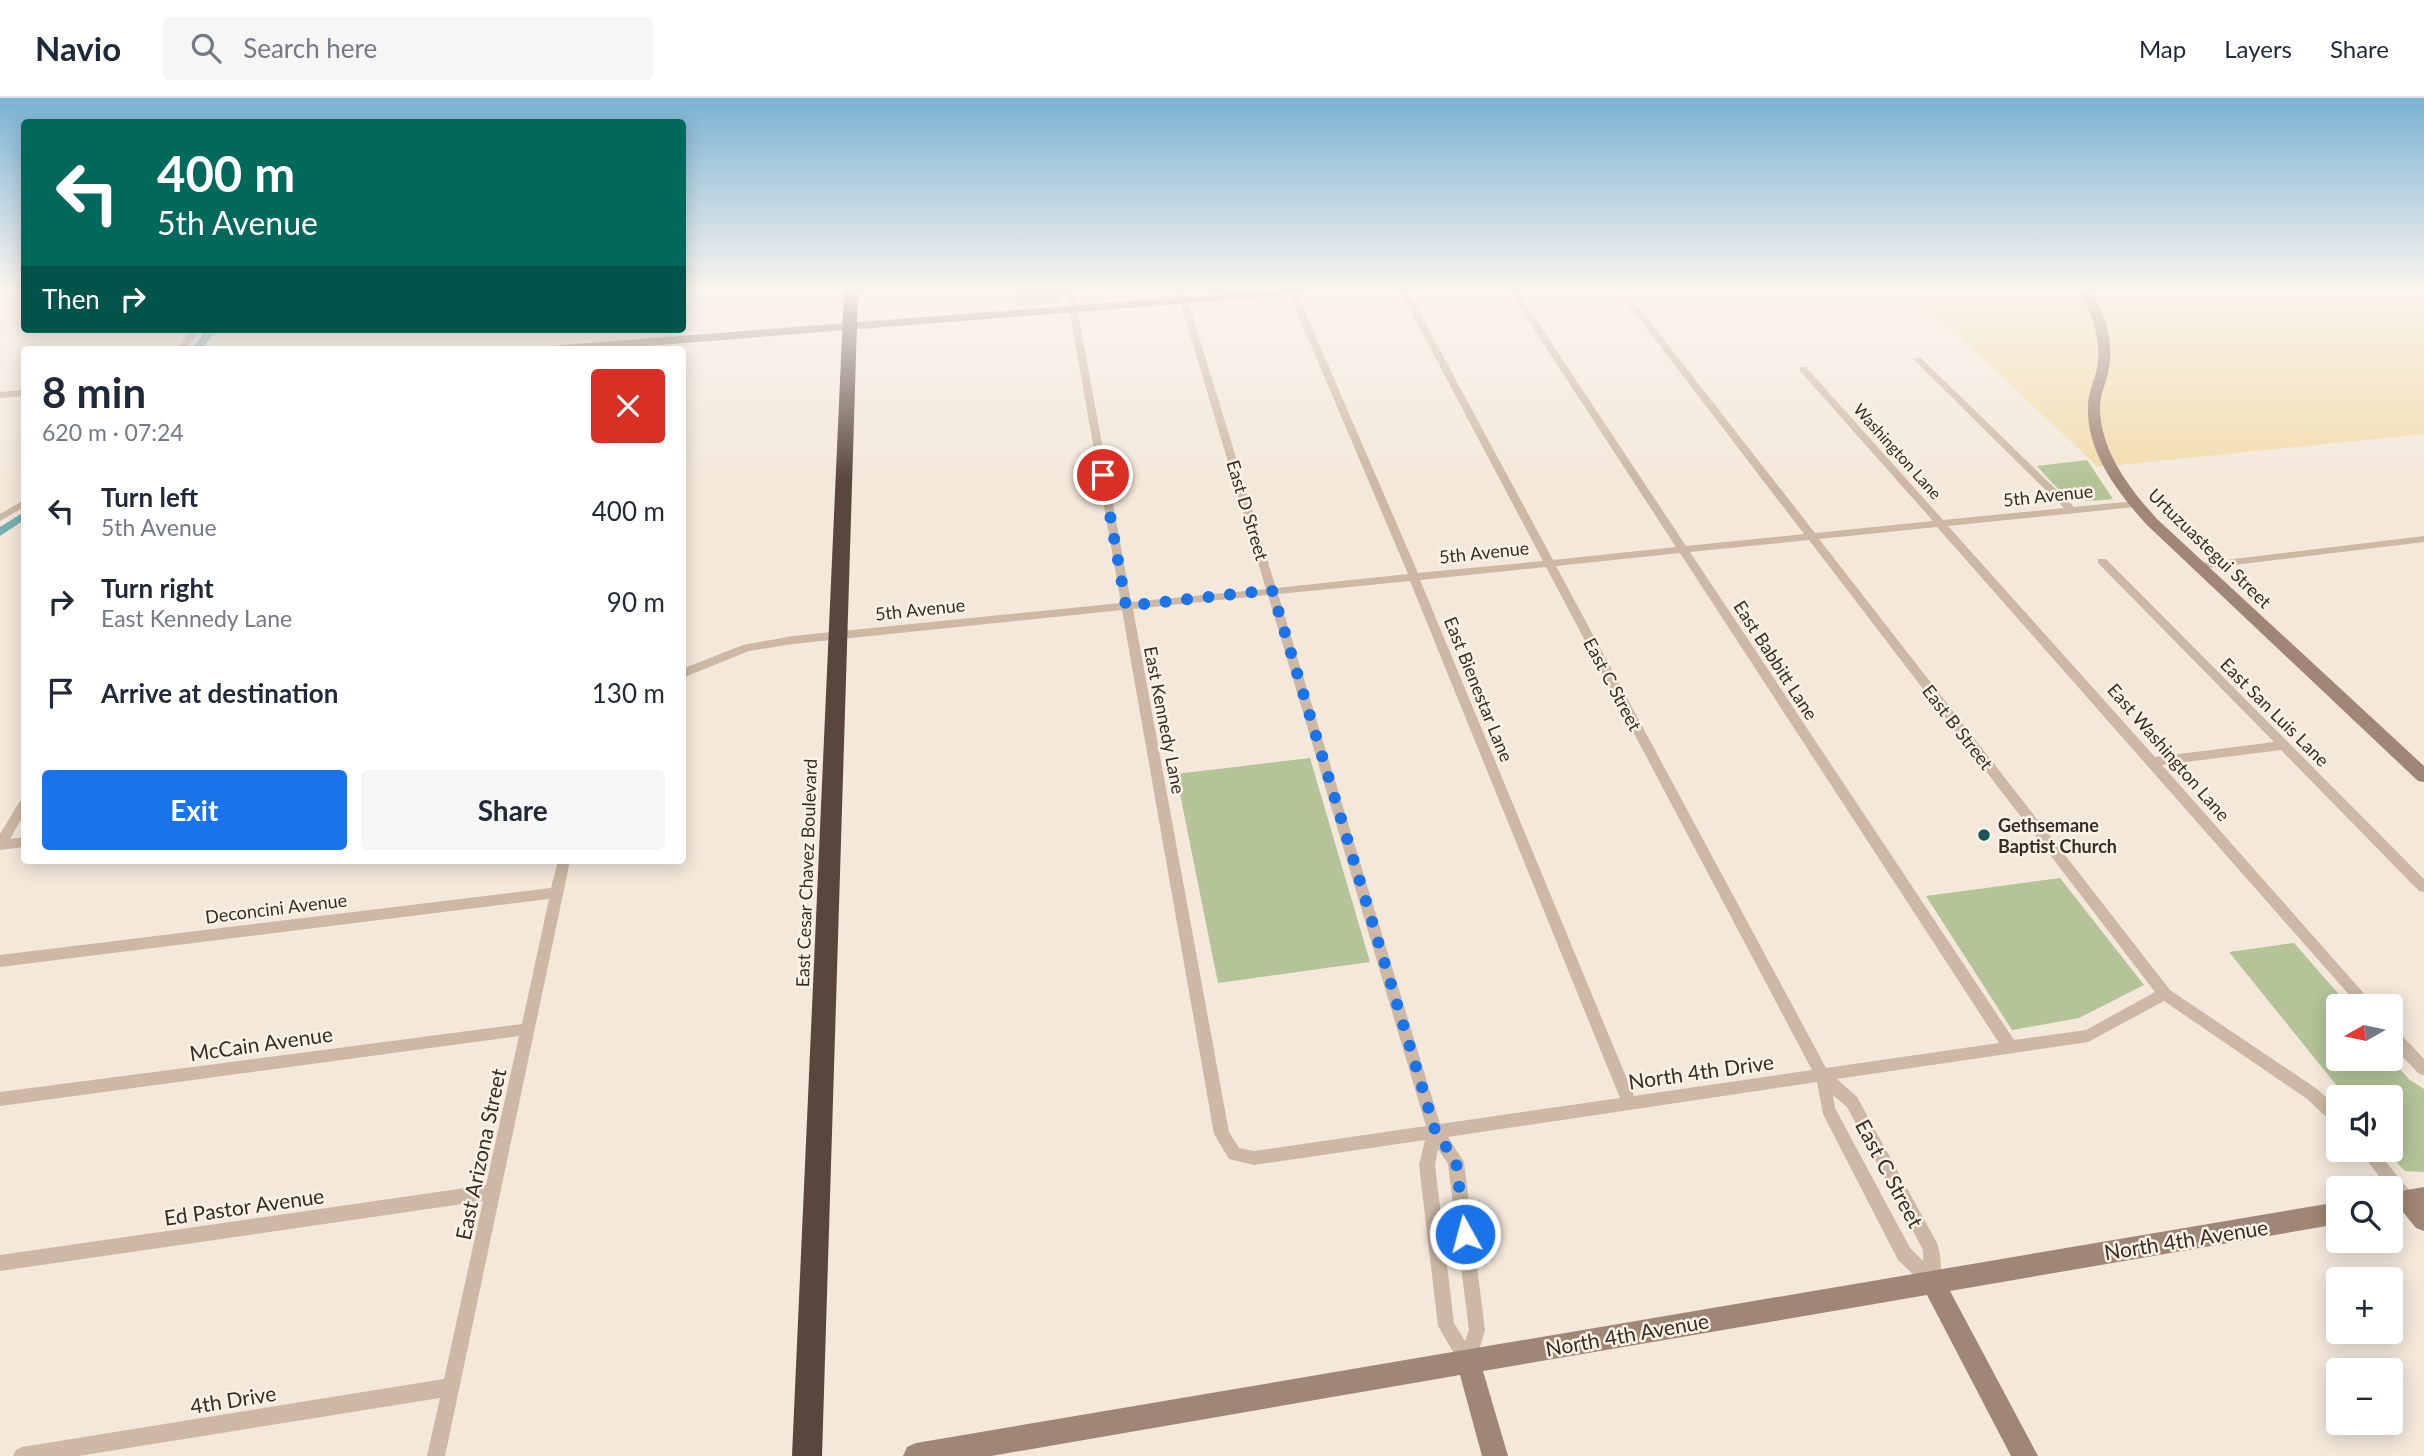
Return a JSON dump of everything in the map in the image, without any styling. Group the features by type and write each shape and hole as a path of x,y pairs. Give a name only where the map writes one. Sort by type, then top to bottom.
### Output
{"highway":[{"name":"East Cesar Chavez Boulevard","path":"807,1456 849,354"}],"street":[{"name":"East Kennedy Lane","path":"1081,354 1222,1134 1234,1154"},
{"name":"East D Street","path":"1201,354 1435,1130 1456,1162 1477,1330 1468,1361"},
{"name":"East Bienestar Lane","path":"1322,354 1629,1102"},
{"name":"East C Street","path":"1438,354 1823,1076 1828,1109 1904,1254 1932,1281 2025,1456"},
{"name":"East Babbitt Lane","path":"1555,354 2011,1048"},
{"name":"East B Street","path":"1671,354 2165,994 2312,1094 2326,1107"},
{"name":"Urtuzuastegui Street","path":"2104,354 2094,398 2096,424 2110,466 2134,504 2424,776"},
{"path":"1917,359 2071,510"},
{"name":"Washington Lane","path":"1803,369 1941,523"},
{"path":"0,395 21,393"},
{"name":"5th Avenue","path":"686,672 747,648 837,635 2134,504"},
{"path":"0,518 21,505"},
{"name":"East Washington Lane","path":"1941,523 2357,994"},
{"path":"2200,566 2424,539"},
{"name":"East San Luis Lane","path":"2102,561 2424,887"},
{"path":"2152,762 2284,746"},
{"path":"0,845 21,809"},
{"path":"0,845 21,842"},
{"name":"East Arizona Street","path":"436,1456 563,864"},
{"name":"Deconcini Avenue","path":"0,961 557,893"},
{"name":"North 4th Drive","path":"1234,1154 1254,1158 2011,1048 2097,1033 2165,994"},
{"name":"McCain Avenue","path":"0,1100 528,1029"},
{"path":"2403,1046 2424,1069"},
{"name":"East C Street","path":"1823,1076 1852,1102 1931,1249 1932,1281"},
{"name":"East D Street","path":"1435,1130 1427,1165 1446,1326 1468,1361 1495,1456"},
{"path":"2377,1162 2424,1220"},
{"name":"Ed Pastor Avenue","path":"0,1263 494,1192"},
{"name":"North 4th Avenue","path":"916,1456 1021,1448 1468,1361 2326,1215"},
{"name":"4th Drive","path":"22,1456 451,1387"}],"green space":[{"path":"2087,460 2113,499 2087,500 2069,496 2037,466"},
{"path":"1310,758 1370,962 1218,983 1176,774"},
{"path":"2060,878 2144,985 2079,1018 2012,1030 1926,896"},
{"path":"2294,943 2339,994 2326,994 2326,1071 2401,1071 2424,1089 2424,1172 2405,1171 2396,1162 2403,1162 2403,1085 2336,1085 2229,952"}],"sand":[{"path":"1978,354 2424,354 2424,434 2098,467"}],"waterway":[{"path":"0,532 21,517"}],"place":[{"name":"Gethsemane Baptist Church","path":"1984,835"}],"route":[{"path":"1103,475 1126,606 1272,590 1318,750 1435,1130 1456,1162 1465,1234"}]}
